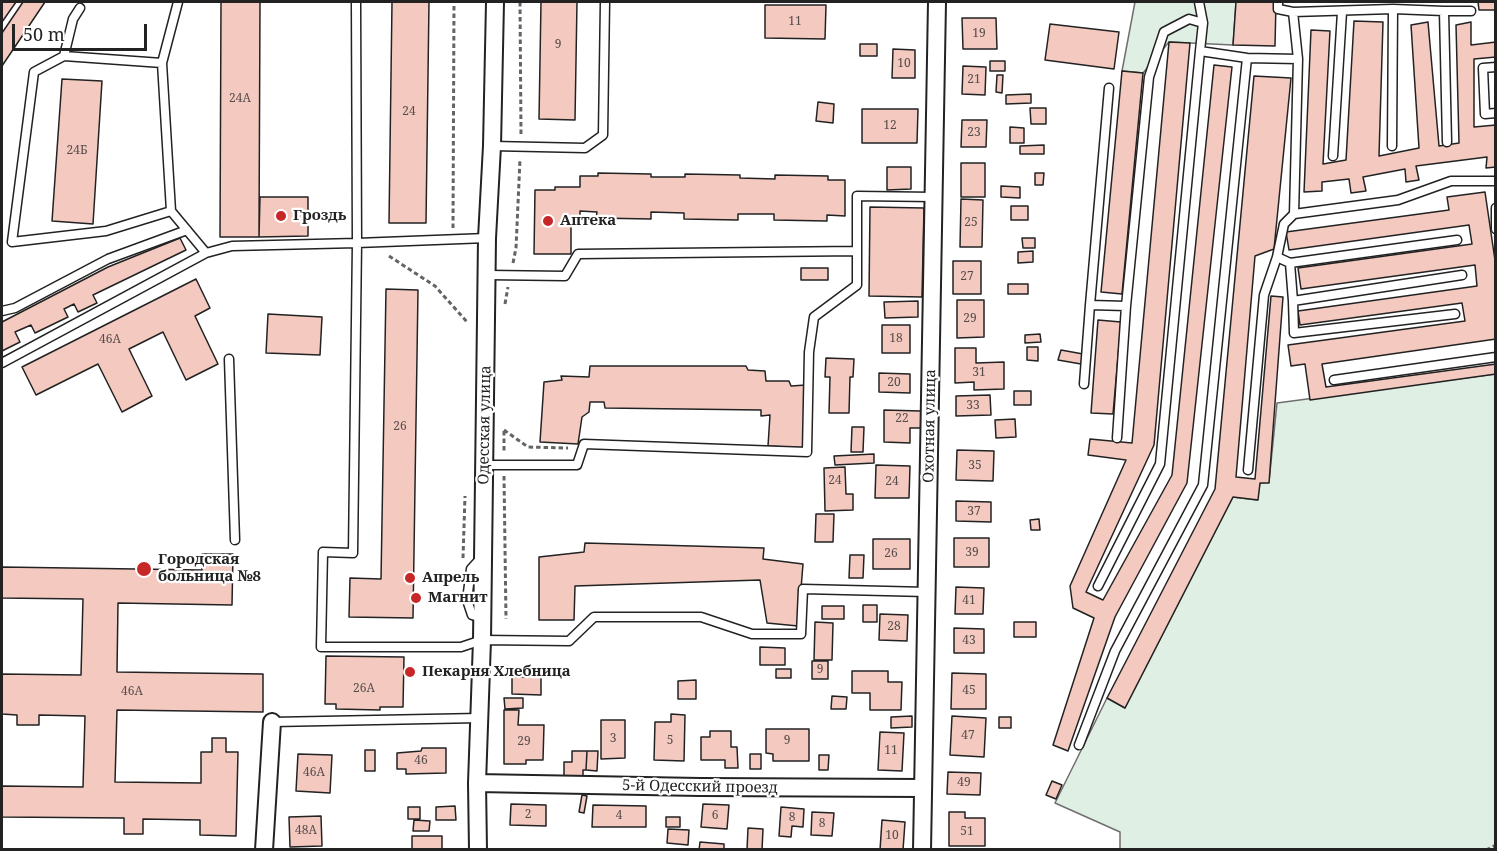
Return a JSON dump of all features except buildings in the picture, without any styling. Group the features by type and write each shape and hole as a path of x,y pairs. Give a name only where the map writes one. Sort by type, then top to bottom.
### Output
{"street":[{"name":"Одесская улица","path":"478,849 477,783 482,640 487,238 492,146 495,2"},
{"name":"Охотная улица","path":"922,849 937,2"},
{"path":"264,849 272,722"},
{"name":"5-й Одесский проезд","path":"477,783 923,788"}],"lane":[{"path":"178,2 162,63 171,211 206,253"},
{"path":"356,2 357,243 353,553 323,552 321,647 461,647 482,640 569,641 594,617 701,617 752,634 801,634 803,589 927,592"},
{"path":"492,146 585,148 603,135 605,2"},
{"path":"1098,586 1160,464 1203,23 1199,2"},
{"path":"1278,2 1278,9 1293,12 1393,9 1471,11"},
{"path":"64,56 73,19 80,8"},
{"path":"1392,146 1393,9"},
{"path":"1444,11 1447,142"},
{"path":"1293,12 1298,60 1294,214"},
{"path":"1333,156 1342,12"},
{"path":"1117,438 1126,306 1149,77 1164,32 1189,19 1203,23"},
{"path":"1200,51 1247,58 1298,60"},
{"path":"162,63 64,56 34,72 12,242 106,231 171,211"},
{"path":"1079,746 1115,651 1203,485 1247,58"},
{"path":"1496,67 1483,68 1485,114 1496,113"},
{"path":"1083,384 1109,88"},
{"path":"1248,470 1264,295 1277,257 1284,224 1294,214 1398,200 1451,181 1496,181"},
{"path":"484,465 577,465 584,444 807,452 809,352 814,317 857,285 857,196 934,197"},
{"path":"1495,228 1496,208"},
{"path":"2,311 15,308 108,259 187,230"},
{"path":"2,363 206,253 232,246 487,238"},
{"path":"1277,257 1290,263 1457,240"},
{"path":"488,275 565,276 578,254 857,251"},
{"path":"1290,263 1293,333 1455,314"},
{"path":"1293,301 1462,275"},
{"path":"1090,306 1126,306"},
{"path":"1334,380 1496,357"},
{"path":"229,359 235,540"},
{"path":"272,722 480,718"}],"path":[{"path":"453,2 453,240"},
{"path":"505,305 516,248 520,147 520,2"},
{"path":"370,243 435,286 469,324 470,313"},
{"path":"504,420 506,619"},
{"path":"504,430 528,447 582,448"},
{"path":"463,563 465,492"},
{"path":"1486,849 1496,844"}],"green space":[{"path":"1135,2 1236,2 1233,45 1169,42 1143,73 1122,71"},
{"path":"1495,374 1495,849 1120,849 1120,832 1055,803 1107,698 1125,708 1233,497 1257,500 1260,483 1269,482 1277,403"}],"place":[{"name":"Гроздь","path":"281,216"},
{"name":"Аптека","path":"548,221"},
{"name":"Городская больница №8","path":"144,569"},
{"name":"Апрель","path":"410,578"},
{"name":"Магнит","path":"416,598"},
{"name":"Пекарня Хлебница","path":"410,672"}]}
